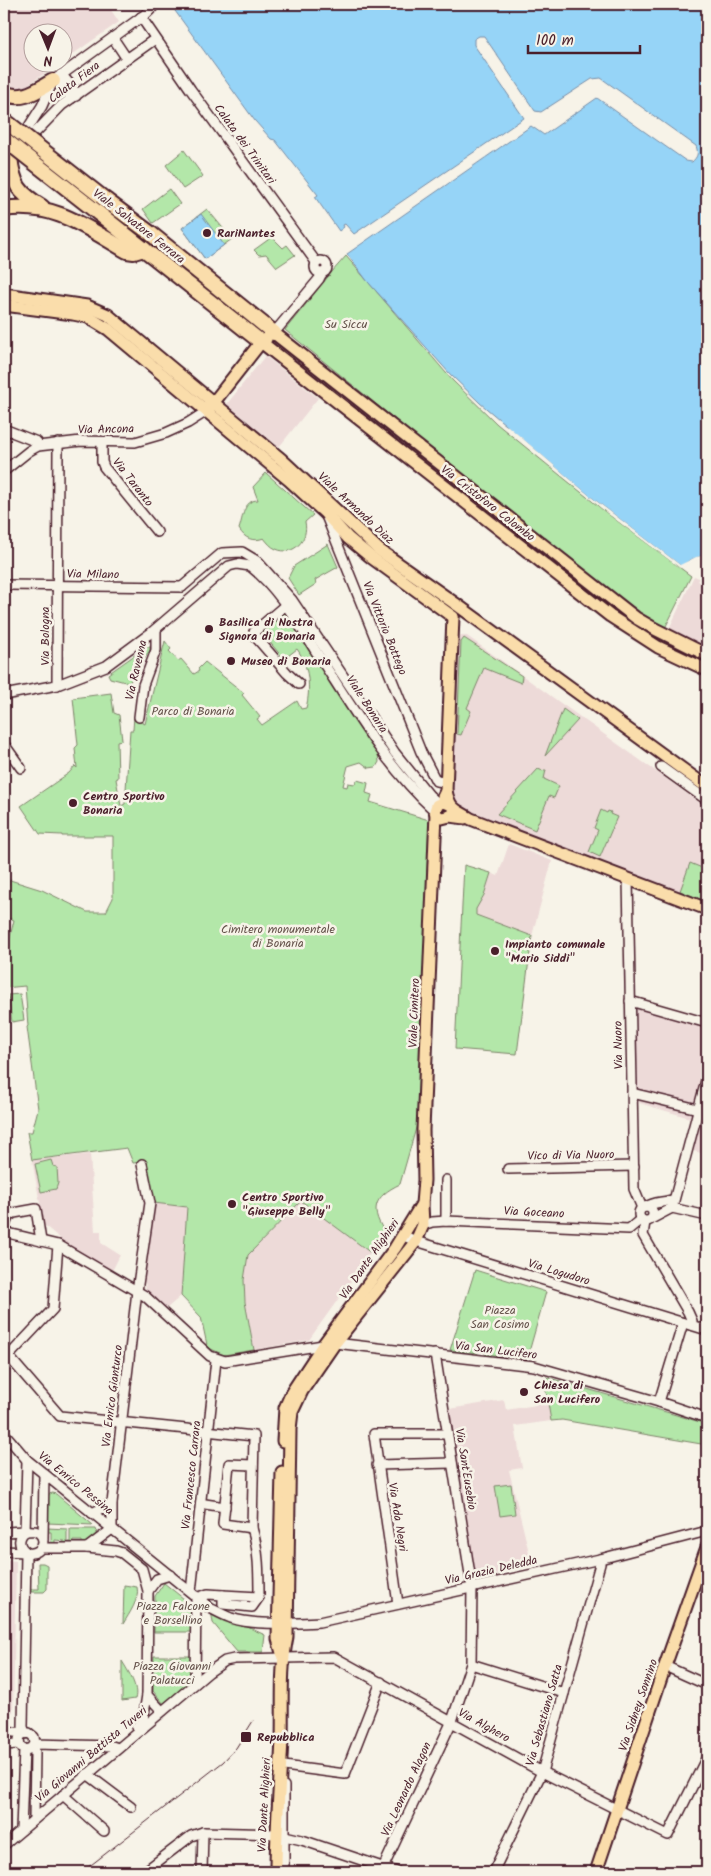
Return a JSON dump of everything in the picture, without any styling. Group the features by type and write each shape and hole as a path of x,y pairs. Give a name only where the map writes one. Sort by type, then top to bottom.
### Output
{"highway":[{"path":"4,93 18,97 27,96 57,77"},
{"name":"Viale Salvatore Ferrara","path":"4,120 150,233 279,337"},
{"name":"Viale Salvatore Ferrara","path":"4,139 262,342"},
{"path":"6,160 19,190 46,209"},
{"path":"4,209 21,207 46,209 60,214 127,250 134,252 144,249"}],"main road":[{"name":"Viale Armando Diaz","path":"4,294 87,306 108,315 210,406 348,538 372,558 453,617"},
{"name":"Viale Armando Diaz","path":"4,305 73,314 93,320 108,329 312,486 354,529 378,550 460,607 707,787"},
{"path":"210,406 262,342 267,338 279,337"},
{"name":"Via Cristoforo Colombo","path":"279,337 636,618 656,630 707,654"},
{"name":"Via Cristoforo Colombo","path":"262,342 610,616 658,647 707,670"},
{"path":"446,786 453,617 460,607"},
{"name":"Viale Cimitero","path":"422,1204 424,1180 423,1130 442,811 446,786"},
{"path":"442,811 471,819 707,909"},
{"name":"Via Dante Alighieri","path":"283,1623 292,1412 302,1392 335,1343 416,1241 423,1225 422,1204"},
{"name":"Via Dante Alighieri","path":"276,1872 280,1835 283,1657 287,1637 283,1623 284,1415 292,1392 323,1345 404,1236 422,1204"},
{"name":"Via Sidney Sonnino","path":"596,1872 707,1547"}],"street":[{"name":"Calata Fiera","path":"19,146 22,136 42,106 57,77 144,15 153,7 153,4"},
{"path":"144,15 155,39"},
{"path":"113,38 127,59"},
{"name":"Calata Fiera","path":"19,146 29,140 54,112 155,39"},
{"name":"Calata dei Trinitari","path":"155,39 316,262 321,260 326,263 327,269 322,273 279,337"},
{"path":"57,77 73,88 74,97"},
{"path":"6,160 19,146"},
{"name":"Via Ancona","path":"42,445 82,441 135,442 166,433 188,423 210,406"},
{"path":"4,429 42,445"},
{"name":"Via Taranto","path":"102,442 102,462 104,467 157,532"},
{"path":"57,586 58,443"},
{"path":"4,471 29,451 42,445"},
{"name":"Via Vittorio Bottego","path":"324,513 422,752 436,781 446,786"},
{"name":"Viale Bonaria","path":"222,553 242,552 263,566 395,753 442,811"},
{"path":"222,553 229,566 190,598 182,587 222,553"},
{"name":"Viale Bonaria","path":"229,566 237,564 250,566 289,602 379,747 419,796 442,811"},
{"name":"Via Milano","path":"4,585 182,587"},
{"name":"Via Bologna","path":"57,586 57,685"},
{"name":"Via Ravenna","path":"4,695 57,685 106,666 156,629 190,598"},
{"path":"289,602 255,629 254,635 299,684"},
{"name":"Via Ravenna","path":"139,717 143,685 156,650 156,629"},
{"path":"4,744 21,768"},
{"path":"405,765 416,765 420,760 422,752"},
{"path":"661,767 707,800"},
{"name":"Via Nuoro","path":"628,879 634,1189 644,1208"},
{"path":"630,1001 707,1023"},
{"path":"673,1203 707,1077"},
{"path":"632,1093 698,1109"},
{"name":"Via Enrico Gianturco","path":"112,1529 112,1503 137,1291 150,1203 142,1164"},
{"name":"Vico di Via Nuoro","path":"508,1169 634,1166"},
{"path":"446,1180 446,1221"},
{"path":"646,1220 639,1214 644,1208 651,1204 668,1202 707,1216"},
{"name":"Via Goceano","path":"423,1225 446,1221 629,1229 673,1203"},
{"path":"644,1208 653,1211 646,1220 643,1235 692,1321 687,1324 659,1402"},
{"path":"41,1241 36,1209 14,1213 8,1218 4,1231 41,1241 58,1245 137,1291 216,1360"},
{"name":"Via Logudoro","path":"404,1236 707,1330"},
{"path":"58,1245 53,1309 5,1356 60,1416 122,1424 254,1436 252,1528 256,1549 259,1597 223,1599 208,1594 195,1595"},
{"name":"Via San Lucifero","path":"216,1360 225,1361 335,1343 435,1354 534,1366 659,1402 707,1418"},
{"name":"Via Sant'Eusebio","path":"435,1354 472,1587 471,1664"},
{"name":"Via Francesco Carrara","path":"195,1683 195,1595 208,1431 216,1360"},
{"name":"Via Enrico Pessina","path":"4,1433 27,1460 195,1595"},
{"name":"Via Ada Negri","path":"398,1604 374,1434 447,1434"},
{"path":"25,1733 23,1727 25,1552 19,1542 24,1532 27,1460"},
{"path":"377,1465 452,1463"},
{"path":"252,1528 223,1524 229,1464 253,1465"},
{"path":"4,1551 34,1554 42,1545 44,1474"},
{"path":"92,1513 112,1503"},
{"path":"205,1504 225,1507"},
{"path":"87,1548 112,1529"},
{"path":"4,1532 34,1530 38,1532 42,1545"},
{"name":"Via Grazia Deledda","path":"195,1595 210,1608 231,1618 246,1621 283,1623 320,1622 600,1559 707,1531"},
{"path":"4,1745 29,1749 34,1745 115,1747 144,1720 147,1695 148,1591 144,1572 130,1558 116,1551 42,1545"},
{"name":"Via Sebastiano Satta","path":"493,1872 542,1772 600,1559"},
{"path":"148,1591 157,1579 170,1575"},
{"path":"223,1599 223,1614"},
{"name":"Via Giovanni Battista Tuveri","path":"4,1845 88,1774 115,1747 225,1661 283,1657"},
{"name":"Via Alghero","path":"283,1657 334,1657 542,1772 668,1835 707,1757"},
{"path":"471,1664 564,1693"},
{"name":"Via Leonardo Alagon","path":"383,1868 452,1721 471,1664"},
{"path":"665,1666 707,1685"},
{"path":"284,1766 345,1774 381,1682"},
{"path":"147,1695 162,1711"},
{"path":"4,1731 33,1735 35,1739 34,1819"},
{"path":"21,1830 20,1736 25,1733"},
{"name":"Via Dante Alighieri","path":"282,1739 284,1766 280,1835 284,1872"},
{"path":"88,1774 131,1807"},
{"path":"63,1794 104,1830"},
{"path":"144,1872 191,1836 203,1832 280,1835 302,1840 397,1872"},
{"path":"202,1872 203,1832"}],"shaded area":[{"path":"4,4 107,4 119,22 72,55 72,22 22,22 22,72 47,72 17,92 4,87"},
{"path":"265,356 318,398 279,447 227,404"},
{"path":"694,576 699,578 698,581 707,585 707,647 669,629"},
{"path":"467,636 707,808 707,903 457,806 450,796 459,638"},
{"path":"509,844 552,861 532,936 478,917 475,912 478,903 484,895 491,873 498,876"},
{"path":"634,1007 707,1028 707,1155 688,1149 697,1120 639,1103"},
{"path":"90,1154 95,1231 101,1231 101,1243 120,1255 112,1271 63,1241 44,1225 32,1160"},
{"path":"301,1201 371,1253 309,1340 254,1350 245,1302 244,1280 248,1255"},
{"path":"154,1203 187,1207 181,1296 167,1308 146,1290 144,1276"},
{"path":"504,1400 506,1410 548,1403 551,1421 515,1426 522,1468 509,1470 532,1565 476,1580 449,1409"},
{"path":"4,1560 16,1561 13,1712 7,1714 7,1718 4,1720"}],"green space":[{"path":"184,150 203,176 183,189 166,165"},
{"path":"169,189 180,204 153,223 143,209"},
{"name":"RariNantes","path":"207,209 232,239 205,259 182,228"},
{"path":"272,237 283,248 287,245 295,255 277,267 266,254 259,255 254,250"},
{"name":"Su Siccu","path":"346,256 452,380 497,424 608,514 691,576 665,628 641,614 424,443 285,330"},
{"path":"266,473 313,515 305,522 305,535 299,545 289,551 274,548 264,538 250,539 239,529 246,506 258,500 253,487"},
{"path":"328,544 338,567 315,580 316,584 299,595 288,578 294,566"},
{"path":"285,613 378,753 379,762 376,767 369,768 361,762 348,766 343,786 347,787 348,783 355,784 357,780 368,783 366,793 372,795 370,802 429,820 418,1121 400,1184 384,1194 379,1199 377,1205 378,1218 387,1235 371,1253 301,1201 248,1255 244,1280 245,1302 254,1350 224,1355 207,1345 201,1317 181,1296 187,1207 154,1203 145,1162 133,1163 127,1148 32,1160 27,1132 32,1132 38,1109 27,1027 25,986 4,988 4,962 14,920 4,917 4,900 10,880 42,890 87,912 106,912 113,898 113,836 40,834 21,806 69,773 75,766 77,768 75,748 78,745 73,698 111,693 114,713 119,715 122,740 117,741 118,778 116,779 121,806 125,804 130,730 133,730 134,716 143,718 143,723 145,724 165,641 171,649 169,651 178,661 181,659 194,674 199,671 198,669 205,662 244,693 242,695 260,717 257,719 262,725 297,701 301,709 306,708 309,685 301,655 297,649 284,659 261,632"},
{"path":"464,638 522,676 521,683 484,668 467,708 471,711 461,735 457,734 461,642"},
{"path":"146,647 150,647 150,650 129,683 110,678 108,674"},
{"path":"563,709 578,720 545,756"},
{"path":"538,769 546,770 544,779 559,786 554,798 549,796 535,830 497,814"},
{"path":"601,810 607,813 608,811 611,812 610,814 617,817 600,857 589,852 598,830 594,828"},
{"path":"690,863 707,870 707,902 680,891"},
{"name":"Impianto comunale \"Mario Siddi\"","path":"464,865 491,873 484,895 476,909 476,915 532,936 517,1054 455,1049"},
{"path":"20,994 24,1020 12,1022 8,995"},
{"path":"51,1160 53,1166 57,1167 58,1183 56,1189 41,1192 35,1164"},
{"name":"Piazza San Cosimo","path":"475,1270 546,1292 527,1359 485,1354 485,1350 478,1350 478,1353 450,1350"},
{"path":"546,1377 707,1424 707,1445 562,1420 551,1421 544,1380"},
{"path":"511,1484 515,1514 500,1516 495,1486"},
{"path":"53,1493 93,1525 47,1523 47,1497"},
{"path":"47,1528 67,1529 67,1542 70,1542 70,1529 96,1529 97,1532 92,1542 82,1544 82,1541 73,1541 72,1544 64,1544 64,1541 55,1540 55,1544 51,1544 51,1532 47,1532"},
{"path":"38,1563 47,1565 47,1589 44,1592 29,1592 29,1589 39,1589"},
{"name":"Piazza Falcone e Borsellino","path":"164,1583 194,1607 193,1632 154,1632 155,1596"},
{"path":"124,1585 137,1587 138,1592 123,1624"},
{"path":"211,1610 265,1635 263,1652 237,1652 213,1623"},
{"name":"Piazza Giovanni Palatucci","path":"154,1656 192,1656 192,1679 164,1704 153,1691"},
{"path":"122,1661 136,1689 135,1699 122,1701"}],"water":[{"path":"170,4 707,4 707,559 701,556 681,566 591,497 480,403 450,374 368,282 347,254 531,126 544,135 597,98 686,161 692,162 695,159 697,155 696,146 601,78 592,79 541,112 535,111 484,36 479,36 474,39 474,45 524,118 354,234 345,224 339,231 315,197 318,195 275,140 271,139 255,121"},
{"name":"RariNantes","path":"201,214 224,245 205,259 182,228"}],"pier":[{"path":"503,425 508,426 591,497 680,565 701,556 707,559 707,561 697,559 680,568 607,513"}],"tram line":[{"path":"82,1872 223,1762 236,1748 253,1721"}],"place":[{"name":"RariNantes","path":"207,233"},
{"name":"Basilica di Nostra Signora di Bonaria","path":"209,629"},
{"name":"Museo di Bonaria","path":"231,661"},
{"name":"Centro Sportivo Bonaria","path":"73,803"},
{"name":"Impianto comunale \"Mario Siddi\"","path":"495,951"},
{"name":"Centro Sportivo \"Giuseppe Belly\"","path":"232,1204"},
{"name":"Chiesa di San Lucifero","path":"524,1392"},
{"name":"Repubblica","path":"246,1737"}],"park label":[{"name":"Parco di Bonaria","path":"193,711"},
{"name":"Cimitero monumentale di Bonaria","path":"278,936"}]}
